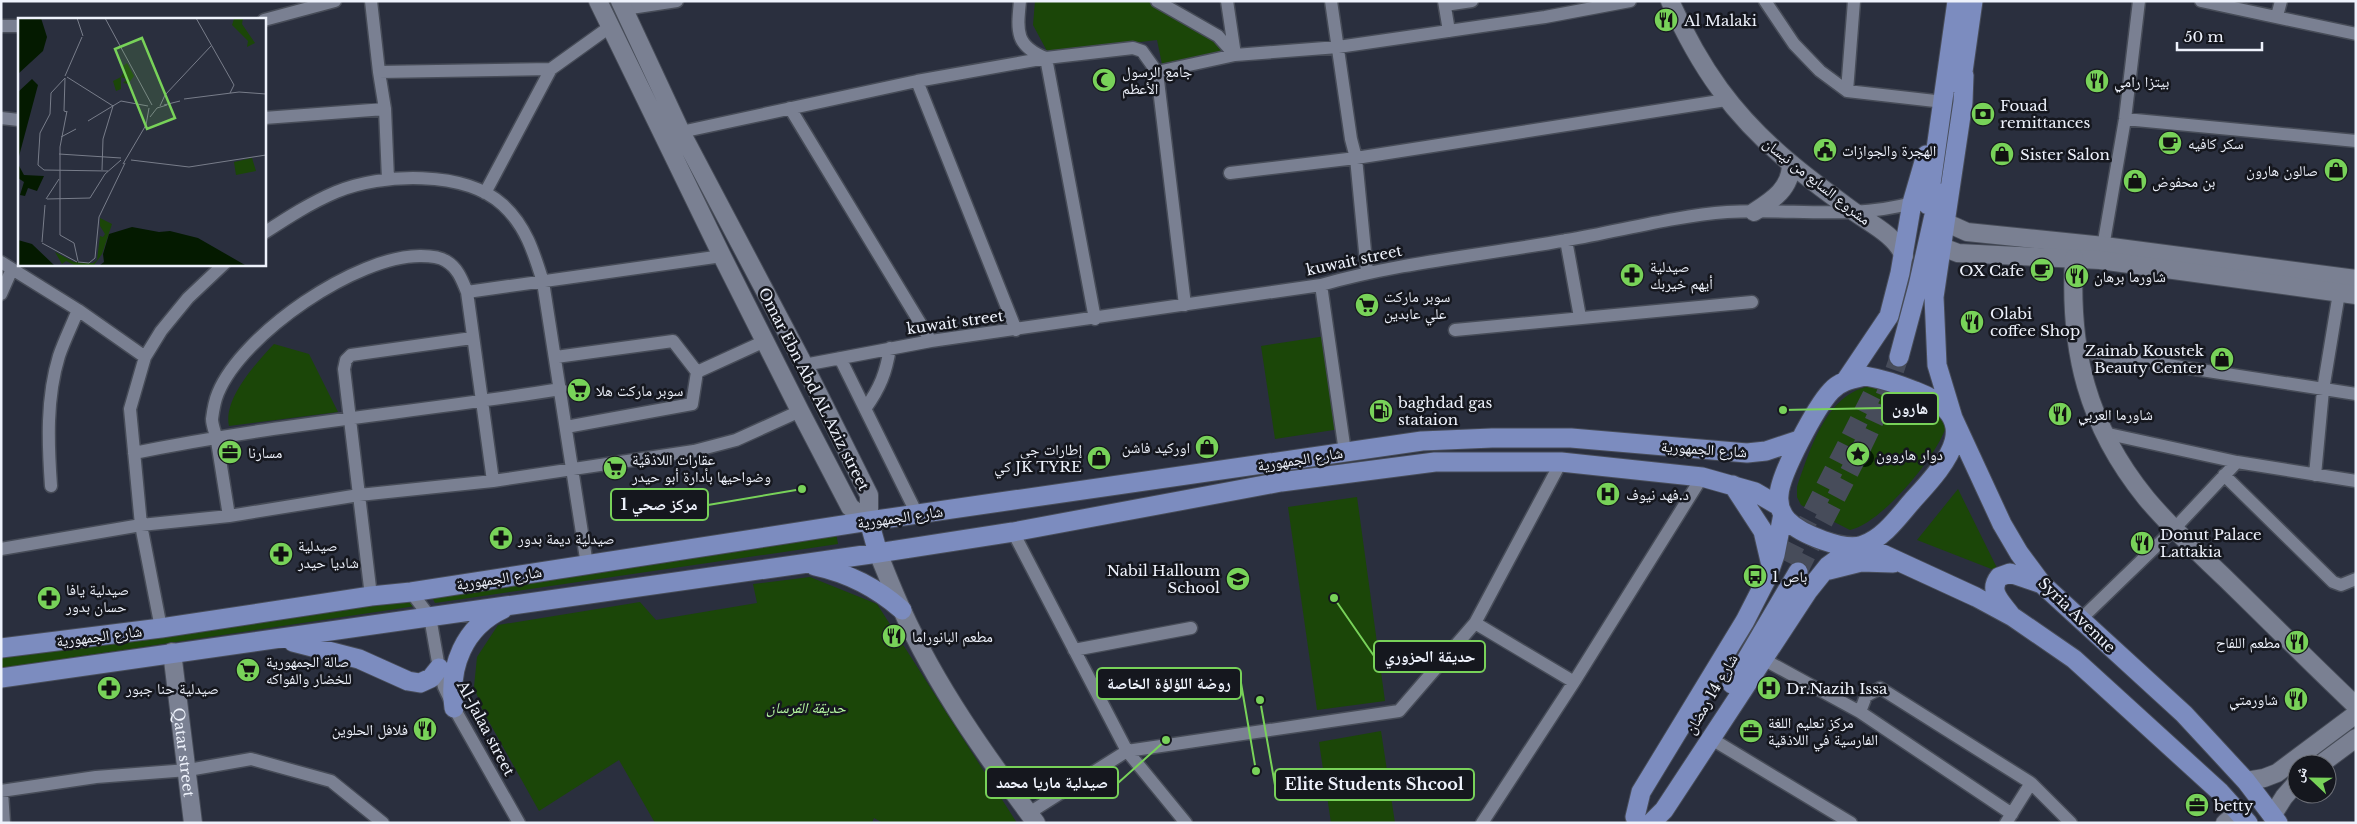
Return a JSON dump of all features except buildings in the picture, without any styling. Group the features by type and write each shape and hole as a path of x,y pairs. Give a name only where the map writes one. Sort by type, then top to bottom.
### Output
{"main road":[{"path":"1957,1 1944,102 1922,233 1894,357 1928,242 1964,75 1972,1"},
{"path":"1641,821 1664,810 1808,591 1839,557 1875,540 1934,477 1950,454 1955,441 1954,418 1937,365 1934,297 1964,102 1964,75"},
{"path":"1944,102 1912,203 1904,256 1889,316 1846,380 1832,390 1800,440 1780,489 1781,510 1797,527 1827,541 1840,546 1859,546 1908,564 2013,618 2074,659 2155,731 2238,819"},
{"path":"1846,380 1865,376 1883,379 1933,398 1945,406 1954,418"},
{"name":"Syria Avenue","path":"1954,418 2002,524 2019,553 2042,584 2184,714 2246,781 2275,819"},
{"name":"شارع الجمهورية","path":"1,648 161,628 370,596 411,592 869,521 1422,441 1551,438 1747,454 1766,451 1800,440"},
{"name":"شارع الجمهورية","path":"1,678 172,652 280,639 878,553 1013,532 1282,482 1435,462 1561,462 1702,477 1754,492 1781,510"},
{"path":"1733,485 1785,567"},
{"name":"شارع 14 رمضان","path":"1641,821 1665,775 1785,567 1781,510"},
{"path":"869,521 878,553"},
{"path":"1824,572 1861,562 1884,561 1908,564"},
{"path":"796,564 835,570 853,577 887,597 902,610"},
{"path":"2013,618 1995,593 1994,588 1999,577 2010,573 2042,584"},
{"path":"454,708 453,674 465,642 484,621 508,606"},
{"path":"280,639 339,653 408,682 420,683 431,678 439,668"}],"street":[{"path":"265,20 335,1"},
{"path":"371,1 378,72 385,109 388,179"},
{"name":"Omar Ebn Abd AL Aziz street","path":"598,1 612,26 722,256 850,507 869,521"},
{"path":"622,5 678,1"},
{"path":"1020,1 1020,36 1025,47 1046,58"},
{"path":"1157,1 1218,36 1235,55"},
{"path":"1227,1 1235,55"},
{"path":"1331,1 1351,139 1356,158 1367,272"},
{"path":"1449,31 1445,3 1472,1"},
{"path":"1157,72 1235,55 1338,48 1545,17 1630,1"},
{"name":"مشروع السابع من نيسان","path":"1670,1 1707,73 1726,100 1756,132 1791,164 1880,229 1900,249 1904,256"},
{"path":"1765,1 1794,44 1820,71 1847,91 1944,102"},
{"path":"1847,91 1854,1"},
{"path":"2102,254 2125,119 2139,1"},
{"path":"2201,1 2356,34"},
{"path":"2277,16 2282,1"},
{"name":"Omar Ebn Abd AL Aziz street","path":"622,5 681,132 804,365 869,495 869,521"},
{"path":"1,26 18,26"},
{"path":"485,193 551,69 612,26"},
{"path":"681,132 917,81 1046,58 1133,48 1142,51 1157,72 1185,305"},
{"path":"1046,58 1095,318"},
{"path":"378,72 551,69"},
{"path":"917,81 1016,330"},
{"path":"1230,173 1356,158 1726,100"},
{"path":"790,108 931,341"},
{"path":"265,118 385,109"},
{"path":"1,118 18,120"},
{"path":"2125,119 2356,141"},
{"path":"1754,212 1780,194 1791,174 1791,164"},
{"path":"265,232 300,209 338,191 388,179 430,179 461,184 485,193 503,205 518,222 531,242 543,282 587,565"},
{"name":"kuwait street","path":"804,365 931,341 1321,285 1367,272 1566,240 1701,215 1754,212 1856,213 1912,203"},
{"path":"1946,223 1967,232 2347,294 2323,390 2316,475"},
{"path":"1566,240 1580,317"},
{"path":"1942,246 1958,252 2074,258 2102,254 2356,279"},
{"path":"229,516 212,420 218,393 230,372 246,352 285,316 322,289 357,271 404,256 428,256 445,260 458,272 467,292 493,480"},
{"path":"467,292 722,256"},
{"path":"2074,258 2072,299 2078,351 2084,382 2104,433 2135,484 2174,529 2356,706"},
{"path":"1,262 78,310 145,358"},
{"path":"161,628 141,526 130,409 145,358 161,331 183,304 223,265"},
{"path":"1,294 12,270"},
{"path":"1321,285 1345,452"},
{"path":"1455,330 1752,302"},
{"path":"51,486 48,447 50,408 59,357 78,310"},
{"path":"370,596 349,419 344,369 346,360 351,355 472,338"},
{"path":"556,357 673,341 697,372 692,404 566,427"},
{"path":"697,372 765,341"},
{"path":"865,408 886,373 890,348"},
{"path":"2078,351 2356,394"},
{"path":"840,358 917,514"},
{"path":"134,453 216,436 481,402 561,389"},
{"path":"1,549 141,526 229,516 358,495 493,480 708,449 736,440 800,411"},
{"path":"2104,433 2237,462 2356,481"},
{"path":"878,553 902,610 950,699 985,753 1032,818 1127,751 1399,711 1475,623 1561,462"},
{"path":"2081,619 2174,529 2237,462"},
{"path":"2224,475 2333,582 2341,585 2356,578"},
{"path":"1482,823 1574,682 1702,477"},
{"path":"1013,532 1127,751 1186,823"},
{"name":"Al-Jalaa street","path":"411,592 430,617 444,687 519,823"},
{"path":"1475,623 1574,682"},
{"path":"1074,650 1191,628"},
{"name":"Qatar street","path":"172,652 193,823"},
{"path":"1762,659 1860,712 2009,818 2031,783"},
{"path":"1860,712 1866,696 1880,688 2031,783 2071,823"},
{"path":"2246,781 2264,778 2277,773 2356,714"},
{"path":"1710,738 1847,822"},
{"path":"2334,754 2356,738"},
{"path":"4,823 2,791 96,776 188,770 251,760 331,781 384,823"},
{"path":"2275,819 2287,794"}],"green space":[{"path":"1035,1 1150,1 1214,39 1224,51 1162,64 1157,40 1048,53 1033,25"},
{"path":"1326,336 1340,429 1275,439 1261,346"},
{"path":"274,344 309,354 338,412 229,426 228,416 236,393 250,371"},
{"path":"1871,386 1897,393 1928,406 1941,416 1946,427 1931,455 1906,487 1877,515 1863,525 1850,530 1801,505 1797,497 1797,487 1814,441 1831,411 1855,391"},
{"path":"1958,489 1999,572 1917,540"},
{"path":"1357,497 1385,701 1317,710 1288,507"},
{"path":"836,533 838,544 435,603 430,593"},
{"name":"حديقة الفرسان","path":"810,577 877,604 1017,823 883,823 874,818 872,823 655,823 619,760 539,811 483,711 474,687 477,657 498,625 640,602 656,620 757,603 753,584"},
{"path":"407,595 416,606 1,668 1,656"},
{"path":"1381,731 1395,823 1331,823 1319,742"}],"shaded area":[{"path":"1865,449 1871,452 1874,458 1871,464 1865,467 1859,464 1856,458 1859,452"}],"tunnel":[{"path":"1798,572 1878,413 1899,357"},
{"path":"1787,562 1880,379"}],"place":[{"name":"Al Malaki","path":"1666,20"},
{"name":"جامع الرسول الأعظم","path":"1104,80"},
{"name":"بيتزا رامي","path":"2097,81"},
{"name":"Fouad remittances","path":"1983,114"},
{"name":"سكر كافيه","path":"2170,143"},
{"name":"الهجرة والجوازات","path":"1825,150"},
{"name":"Sister Salon","path":"2002,154"},
{"name":"صالون هارون","path":"2336,170"},
{"name":"بن محفوض","path":"2135,181"},
{"name":"OX Cafe","path":"2042,270"},
{"name":"صيدلية أيهم خيربك","path":"1632,275"},
{"name":"شاورما برهان","path":"2077,276"},
{"name":"سوبر ماركت علي عابدين","path":"1367,305"},
{"name":"Olabi coffee Shop","path":"1972,322"},
{"name":"Zainab Koustek Beauty Center","path":"2222,359"},
{"name":"سوبر ماركت هلا","path":"579,390"},
{"name":"هارون","path":"1783,410"},
{"name":"baghdad gas stataion","path":"1381,411"},
{"name":"شاورما العربي","path":"2060,414"},
{"name":"اوركيد فاشن","path":"1207,447"},
{"name":"مسارنا","path":"230,452"},
{"name":"دوار هاروون","path":"1858,454"},
{"name":"إطارات جي كي JK TYRE","path":"1099,458"},
{"name":"عقارات اللاذقية وضواحيها بأدارة أبو حيدر","path":"615,468"},
{"name":"مركز صحي 1","path":"802,489"},
{"name":"د.فهد نيوف","path":"1608,494"},
{"name":"صيدلية ديمة بدور","path":"501,538"},
{"name":"Donut Palace Lattakia","path":"2142,543"},
{"name":"صيدلية شاديا حيدر","path":"281,554"},
{"name":"باص 1","path":"1755,576"},
{"name":"Nabil Halloum School","path":"1238,579"},
{"name":"صيدلية يافا حسان بدور","path":"49,598"},
{"name":"حديقة الحزوري","path":"1334,598"},
{"name":"مطعم البانوراما","path":"894,636"},
{"name":"مطعم اللفاح","path":"2297,642"},
{"name":"صالة الجمهورية للخضار والفواكه","path":"248,670"},
{"name":"صيدلية حنا جبور","path":"109,688"},
{"name":"Dr.Nazih Issa","path":"1769,688"},
{"name":"شاورمتي","path":"2296,699"},
{"name":"Elite Students Shcool","path":"1260,700"},
{"name":"فلافل الحلوين","path":"425,729"},
{"name":"مركز تعليم اللغة الفارسية في اللاذقية","path":"1751,731"},
{"name":"صيدلية ماريا محمد","path":"1166,740"},
{"name":"روضة اللؤلؤة الخاصة","path":"1256,771"},
{"name":"betty","path":"2197,805"}]}
